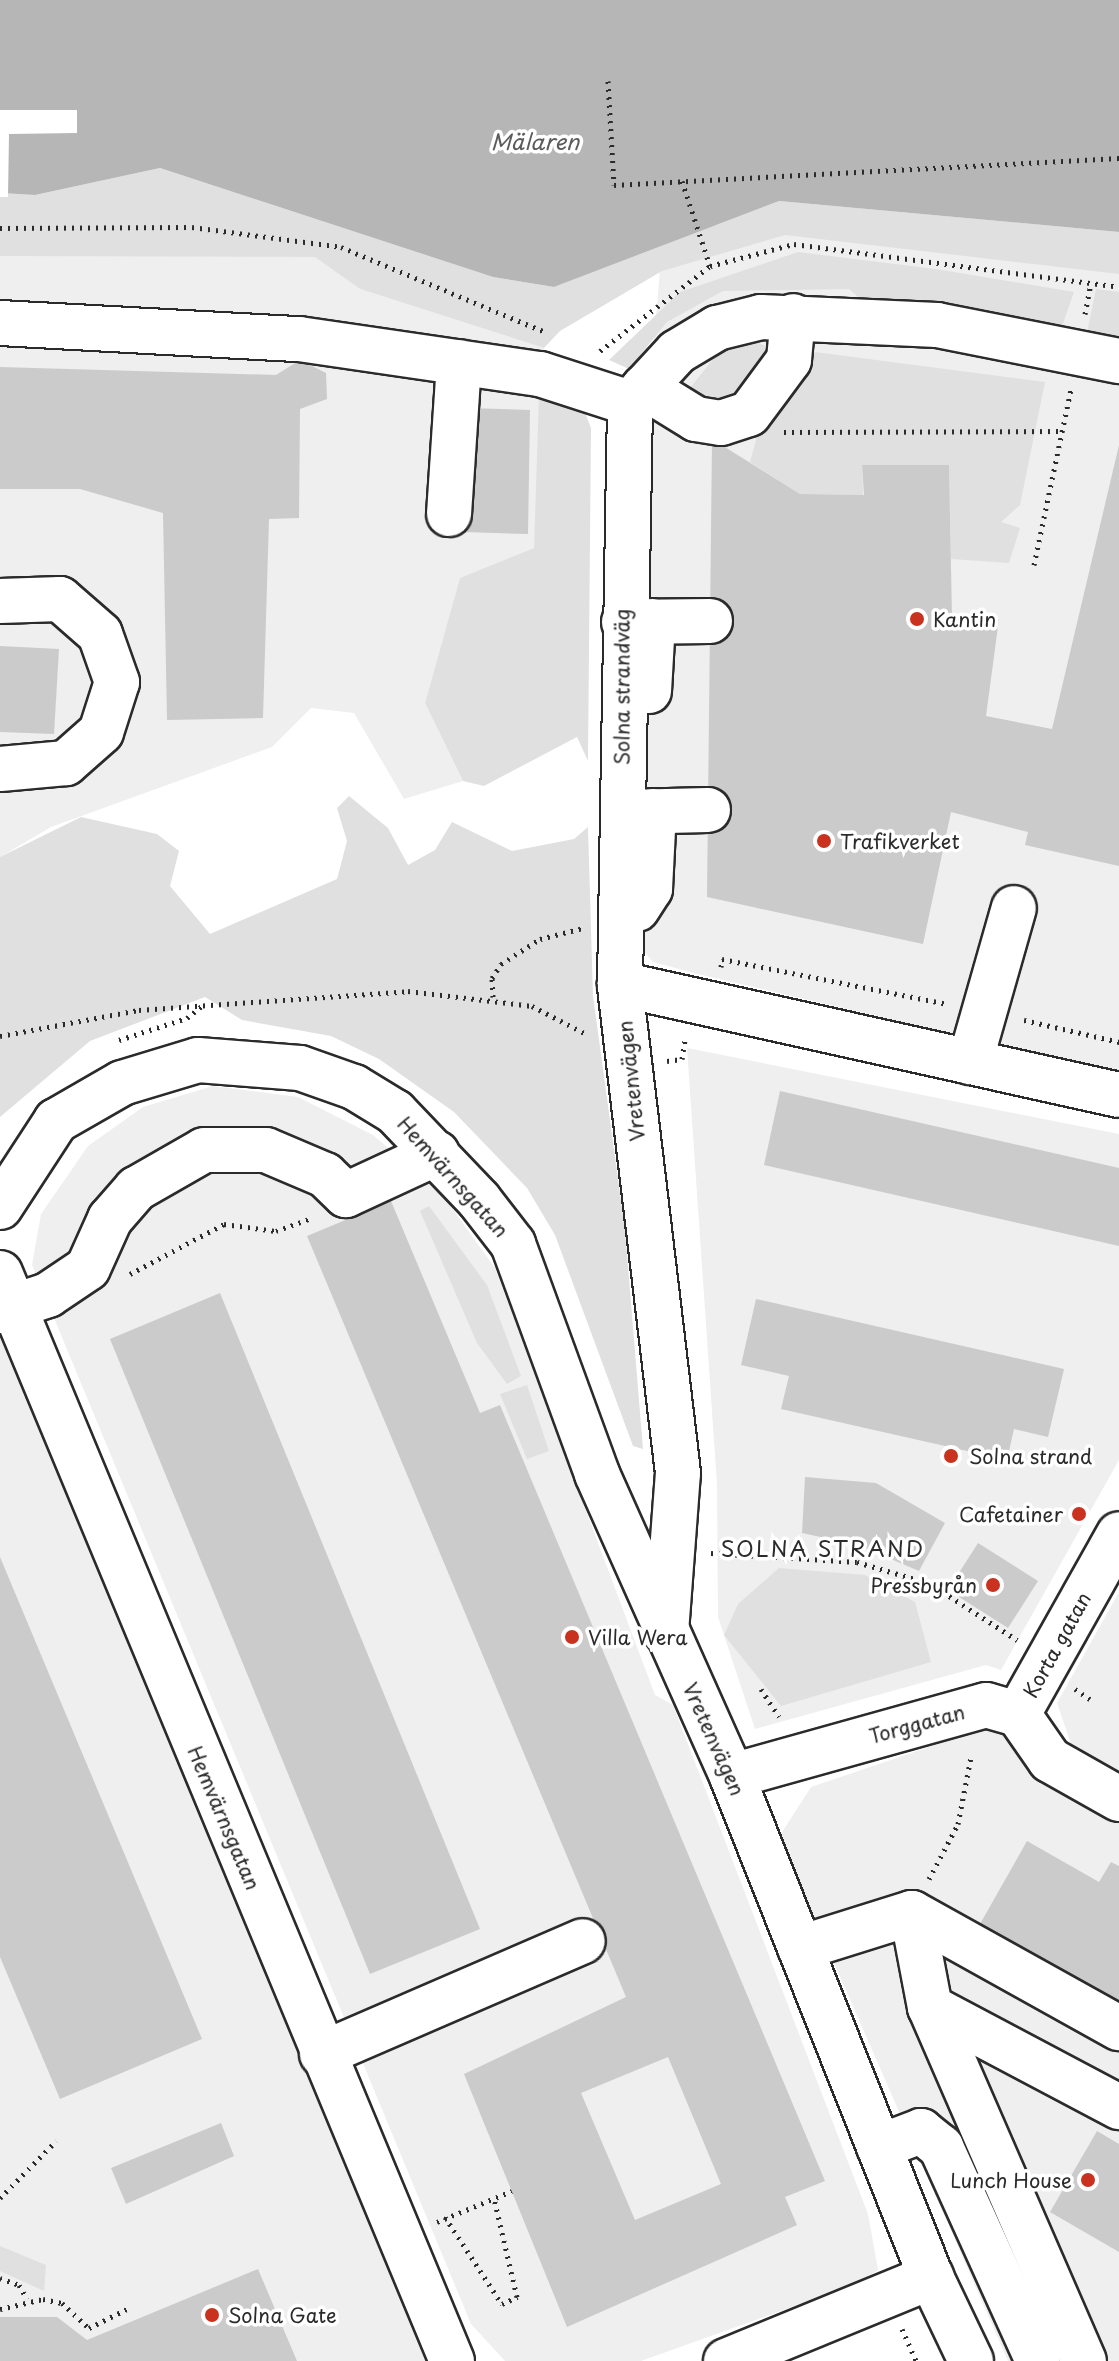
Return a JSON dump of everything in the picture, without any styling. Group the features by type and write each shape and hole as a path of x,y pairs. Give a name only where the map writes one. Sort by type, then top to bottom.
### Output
{"street":[{"path":"0,323 299,339 540,374 637,395 696,419 722,434 749,414 775,388 789,360 793,316"},
{"path":"637,395 677,352 717,328 793,316 937,325 1119,361"},
{"path":"449,514 459,362"},
{"name":"Solna strandväg","path":"620,984 621,919 637,811 621,725 637,622 637,395"},
{"path":"0,601 60,599 100,634 117,682 101,732 66,763 0,769"},
{"path":"637,622 710,621"},
{"path":"637,811 708,810"},
{"path":"970,1062 1014,908"},
{"path":"620,984 1119,1095"},
{"name":"Vretenvägen","path":"620,984 678,1473 666,1632 732,1776 931,2277 971,2361"},
{"name":"Hemvärnsgatan","path":"0,1207 56,1121 122,1083 198,1060 300,1068 354,1087 395,1112 437,1153 513,1244 597,1474 666,1632"},
{"path":"4,1298 88,1268 110,1219 136,1189 204,1150 266,1150 325,1175 346,1195 437,1153"},
{"name":"Hemvärnsgatan","path":"4,1298 452,2361"},
{"name":"Korta gatan","path":"1018,1714 1119,1534"},
{"name":"Torggatan","path":"732,1776 986,1705 1018,1714"},
{"path":"1018,1714 1050,1760 1119,1799"},
{"path":"800,1948 912,1913 1119,2028"},
{"path":"912,1913 930,2007 1084,2361"},
{"path":"317,2042 583,1941"},
{"path":"317,2042 461,1967"},
{"path":"930,2007 1119,2107"},
{"path":"879,2147 921,2131 941,2147 1038,2361"},
{"path":"732,2360 931,2277"}],"path":[{"path":"608,81 614,185 1119,158"},
{"path":"682,181 710,266"},
{"path":"0,228 192,227 341,247 414,272 553,336"},
{"path":"593,356 710,266 794,244 1119,287"},
{"path":"722,434 1063,431"},
{"path":"1034,565 1053,488"},
{"path":"493,997 492,978 522,949 621,919"},
{"path":"722,959 984,1011 1119,1042"},
{"path":"0,1036 72,1018 294,995 493,997 571,1021 591,1038"},
{"path":"120,1280 224,1224 276,1231 318,1216"},
{"path":"710,1553 872,1566 929,1583 1021,1643"},
{"path":"761,1689 779,1717"},
{"path":"912,1913 958,1824 971,1757"},
{"path":"0,2198 56,2141"},
{"path":"437,2222 512,2191"},
{"path":"445,2217 502,2304 517,2297 494,2198"},
{"path":"0,2278 19,2285 27,2299"},
{"path":"0,2309 27,2299 62,2303 89,2328 131,2307"}],"shaded area":[{"path":"160,168 493,277 554,287 779,201 1119,232 1119,274 785,235 662,271 560,331 544,348 360,289 315,257 0,256 0,193 35,195"},
{"path":"698,226 1119,232 1119,1073 694,973 653,962 640,947 646,442 662,244"},
{"path":"112,252 316,257 360,289 544,348 534,548 460,579 425,703 463,781 404,799 354,713 311,708 272,747 51,827 0,857 0,256"},
{"path":"798,252 936,269 1074,292 1061,329 864,302 849,289 723,291 667,322 629,369 609,360 680,292"},
{"path":"1096,289 1119,292 1119,342 1086,338"},
{"path":"756,342 775,350 742,406 698,398 690,388 718,353"},
{"path":"815,352 1045,382 1020,505 1001,522 1020,528 1009,563 951,559 949,465 862,465 863,495 800,494 750,462 760,425"},
{"path":"539,395 582,405 591,428 588,761 577,737 484,786 463,781 425,703 460,578 534,548"},
{"path":"349,796 388,828 408,865 435,850 452,822 512,851 574,839 588,827 593,996 625,1230 643,1449 633,1446 555,1235 527,1188 454,1112 379,1059 331,1036 242,1020 205,997 90,1041 0,1117 0,857 81,817 157,834 179,851 170,886 210,934 337,879 347,841 337,808"},
{"path":"687,1048 1119,1134 1119,1460 1001,1670 986,1665 755,1729 718,1617 717,1484"},
{"path":"213,1086 298,1097 373,1135 441,1193 495,1268 655,1695 673,1705 868,2214 878,2270 856,2284 641,2361 505,2361 471,2324 32,1265 41,1214 88,1146 143,1107"},
{"path":"429,1206 487,1285 521,1376 507,1384 477,1343 420,1211"},
{"path":"0,1326 432,2361 0,2361"},
{"path":"527,1385 549,1451 527,1459 500,1394"},
{"path":"779,1568 865,1575 915,1602 931,1662 781,1706 724,1635 738,1604"},
{"path":"1119,1592 1119,2361 1008,2361 779,1837 811,1787 1000,1723 1063,1759 1071,1744 1057,1703"},
{"path":"0,2246 46,2265 44,2291 0,2271"}],"water":[{"name":"Mälaren","path":"0,0 1119,0 1119,232 779,201 554,287 493,277 160,168 35,195 0,193"}],"pier":[{"path":"0,110 77,110 77,133 9,134 8,197 0,197"}],"building":[{"path":"300,360 326,373 327,399 300,409 299,518 269,519 263,718 167,720 163,513 80,489 0,489 0,367 276,375"},
{"path":"467,408 530,410 528,534 464,532"},
{"path":"712,439 800,494 864,495 862,465 949,465 952,617 999,619 986,716 1052,729 1119,445 1119,866 1025,845 1028,832 951,812 923,944 707,897"},
{"path":"0,646 59,649 54,734 0,732"},
{"path":"780,1091 1119,1168 1119,1246 764,1165"},
{"path":"391,1201 480,1413 500,1405 825,2181 785,2197 797,2225 567,2327 464,2074 626,1997 307,1236","holes":["668,2057 721,2184 635,2220 581,2093"]},
{"path":"220,1293 480,1929 370,1974 110,1339"},
{"path":"756,1299 1064,1369 1048,1437 1014,1429 1007,1460 781,1409 789,1376 741,1365"},
{"path":"805,1477 876,1483 945,1523 919,1571 858,1545 802,1533"},
{"name":"Pressbyrån","path":"978,1543 1038,1581 1008,1628 948,1590"},
{"path":"0,1557 202,2039 60,2099 0,1957"},
{"path":"1027,1841 1099,1882 1111,1862 1119,1866 1119,2002 980,1924"},
{"path":"221,2123 234,2156 126,2204 111,2168"},
{"path":"1097,2131 1119,2144 1119,2252 1050,2212"},
{"name":"Solna Gate","path":"258,2269 297,2361 0,2361 0,2317 57,2317 87,2340"}],"place":[{"name":"Kantin","path":"917,619"},
{"name":"Trafikverket","path":"824,841"},
{"name":"Solna strand","path":"951,1456"},
{"name":"Cafetainer","path":"1079,1514"},
{"name":"Pressbyrån","path":"993,1585"},
{"name":"Villa Wera","path":"572,1637"},
{"name":"Lunch House","path":"1088,2180"},
{"name":"Solna Gate","path":"212,2315"}],"district":[{"name":"SOLNA STRAND","path":"823,1548"}]}
